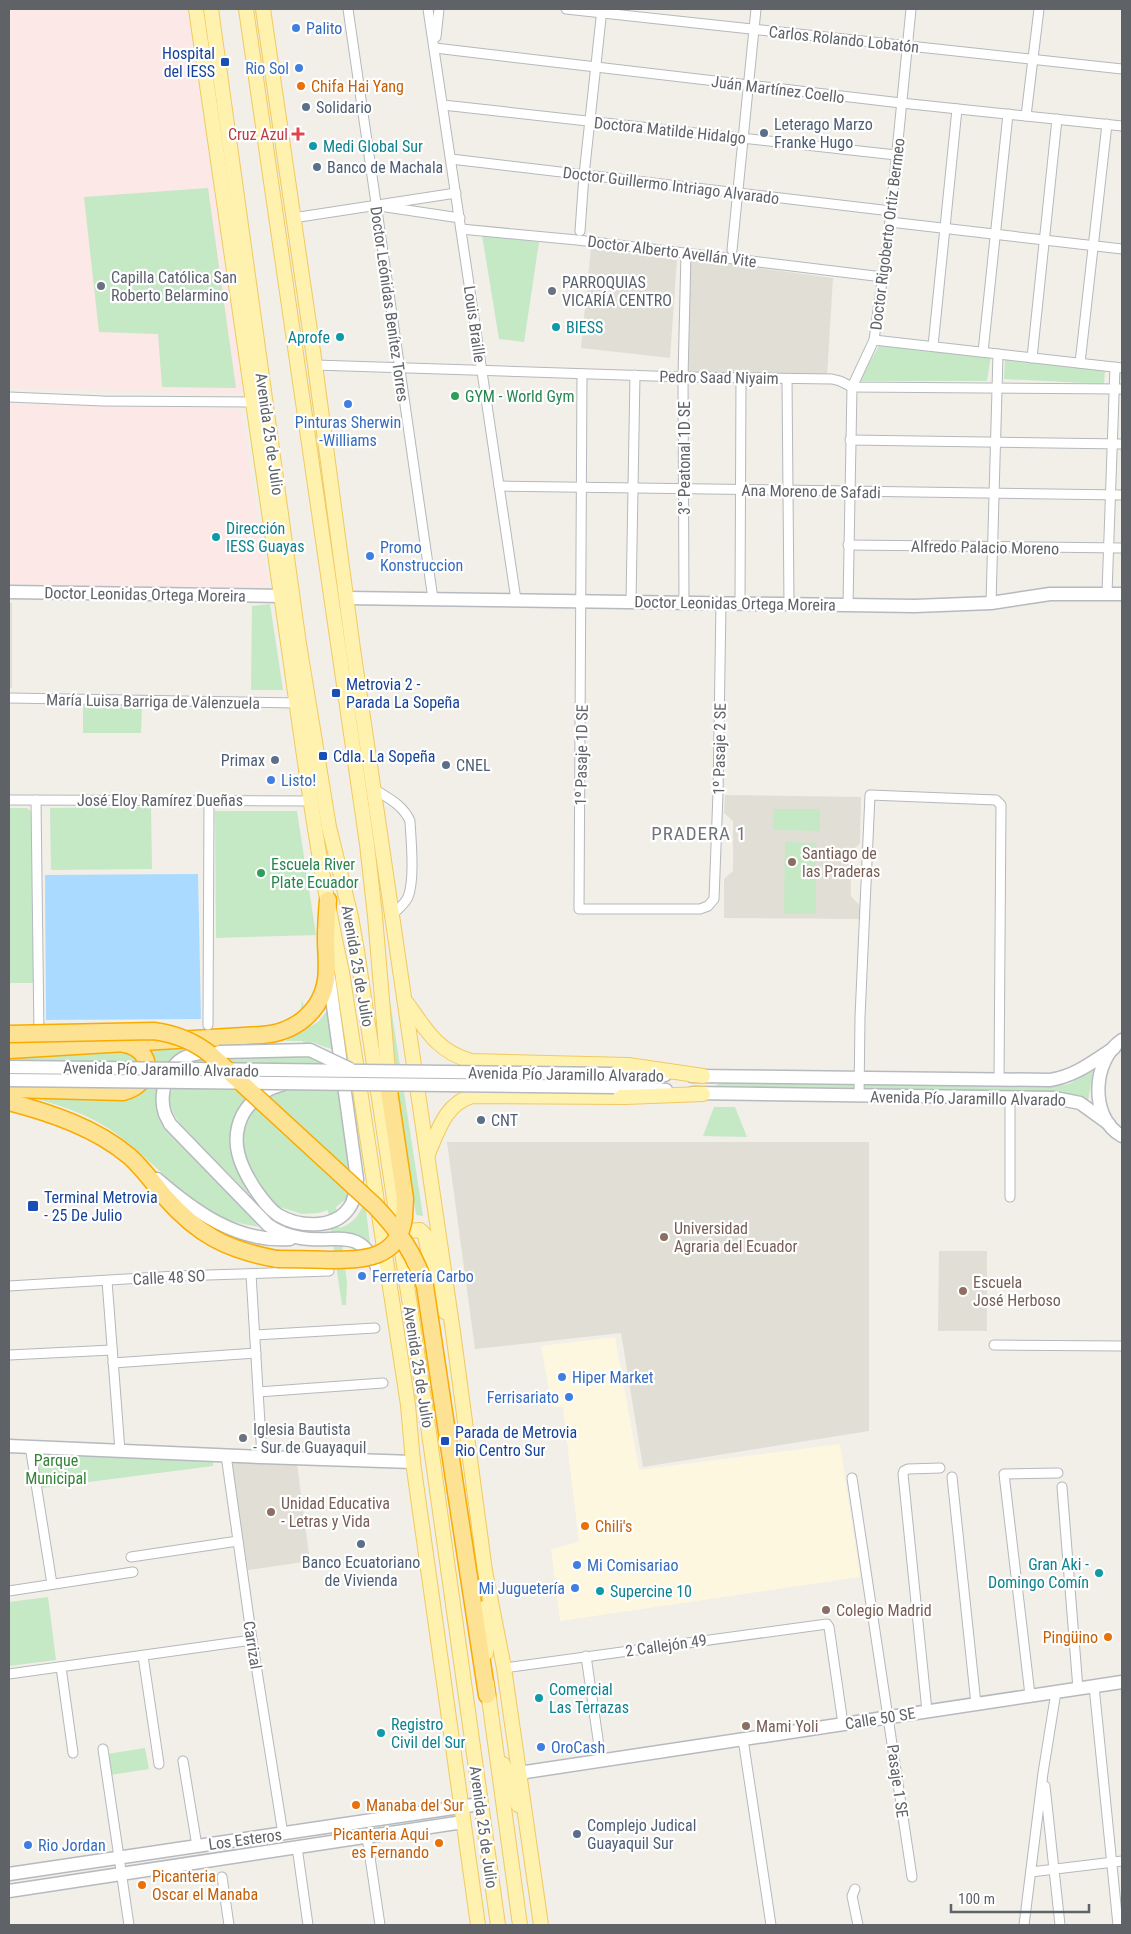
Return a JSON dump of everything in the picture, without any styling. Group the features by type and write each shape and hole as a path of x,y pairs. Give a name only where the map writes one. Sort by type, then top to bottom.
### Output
{"highway":[{"path":"9,1050 262,1035 285,1031 303,1020 322,997 327,962 328,900"},
{"path":"9,1034 148,1031 165,1032 191,1041 211,1055 375,1206 407,1245 418,1265 425,1286 487,1696"},
{"path":"9,1089 123,1092 130,1090 137,1087 145,1077 145,1058 137,1048 118,1043"},
{"path":"9,1102 49,1114 90,1131 130,1156 179,1212 207,1236 236,1249 277,1259 363,1259 373,1257 387,1249 401,1231 405,1206 390,1092"}],"main road":[{"name":"Avenida 25 de Julio","path":"196,9 311,801 342,972 408,1405 413,1462 478,1925"},
{"name":"Avenida 25 de Julio","path":"211,9 298,644 328,828 351,917 357,951 405,1271 498,1925"},
{"name":"Avenida 25 de Julio","path":"246,9 367,844 390,1092"},
{"path":"263,9 312,341 346,598 453,1332 485,1571 504,1668 541,1925"},
{"path":"257,82 267,34"},
{"path":"208,94 218,57"},
{"path":"286,280 312,341"},
{"path":"239,312 262,376"},
{"path":"319,521 329,477"},
{"name":"Doctor Leonidas Ortega Moreira","path":"9,592 282,596"},
{"name":"Doctor Leonidas Ortega Moreira","path":"346,598 915,606 990,603 1050,594 1122,594"},
{"path":"328,828 328,900"},
{"path":"367,844 392,915"},
{"path":"292,1082 266,1089 249,1105 239,1123 236,1144 237,1155 246,1175 272,1210 300,1223 329,1222 336,1219 349,1208 353,1200 357,1179 327,962"},
{"path":"404,1000 429,1035 439,1045 452,1054 471,1061 628,1065 703,1076"},
{"path":"1119,1042 1105,1063 1099,1080 1100,1103 1109,1124 1121,1136"},
{"name":"Avenida Pío Jaramillo Alvarado","path":"9,1080 292,1082 613,1080 703,1076 1050,1080 1064,1078 1076,1073 1119,1042"},
{"path":"302,1238 287,1235 268,1225 177,1133 165,1113 163,1092 175,1065 187,1056 220,1052 310,1050 347,1068 360,1071"},
{"name":"Avenida Pío Jaramillo Alvarado","path":"9,1067 360,1071 613,1080 703,1094 1055,1098 1075,1100 1109,1124"},
{"path":"427,1155 449,1110 459,1101 472,1096 626,1098 703,1094"},
{"path":"130,1156 201,1213 227,1228 253,1236 286,1240 302,1238 343,1239 357,1242 369,1251 392,1299"},
{"path":"408,1405 405,1271 406,1235 412,1230 420,1230 427,1238 431,1270 436,1290 453,1332"},
{"path":"9,1446 413,1462"},
{"name":"Avenida 25 de Julio","path":"485,1571 487,1696 520,1925"},
{"path":"432,1596 465,1689"},
{"name":"Calle 50 SE","path":"519,1773 1122,1682"},
{"path":"493,1738 527,1829"},
{"path":"470,1869 481,1806 491,1810 500,1818 506,1828"},
{"name":"Los Esteros","path":"9,1874 461,1807 481,1806"},
{"name":"Los Esteros","path":"9,1891 464,1822"}],"street":[{"name":"Doctor Leónidas Benítez Torres","path":"348,9 433,599"},
{"name":"Louis Braille","path":"428,9 516,600"},
{"name":"Louis Braille","path":"434,48 439,9"},
{"name":"Carlos Rolando Lobatón","path":"566,9 602,11 1122,69"},
{"path":"732,250 736,193 756,9"},
{"name":"Doctor Rigoberto Ortiz Bermeo","path":"848,605 852,387 874,340 890,222 911,9"},
{"path":"1026,116 1039,9"},
{"path":"580,231 584,175 602,11"},
{"name":"Juán Martínez Coello","path":"434,48 902,103 1122,126"},
{"name":"Doctora Matilde Hidalgo","path":"443,105 896,155"},
{"path":"933,346 957,109"},
{"path":"983,352 1008,114"},
{"path":"1032,358 1057,119"},
{"path":"1080,363 1107,124"},
{"name":"Doctor Guillermo Intriago Alvarado","path":"451,159 891,211"},
{"path":"293,218 456,193"},
{"path":"376,205 460,218"},
{"path":"890,222 1122,249"},
{"name":"Doctor Alberto Avellán Vite","path":"461,229 686,253 883,277"},
{"name":"3° Peatonal 1D SE","path":"684,603 686,253"},
{"path":"874,340 1119,368 1112,444 1107,593"},
{"path":"990,603 998,354"},
{"name":"Pedro Saad Niyaim","path":"315,365 832,380 840,381 852,387 1118,389"},
{"name":"1º Pasaje 1D SE","path":"582,374 579,909 700,910 708,906 715,895"},
{"path":"632,602 635,375"},
{"path":"740,604 741,378"},
{"path":"787,379 790,604"},
{"path":"9,397 103,401 252,402"},
{"path":"850,440 1122,444"},
{"name":"Ana Moreno de Safadi","path":"499,486 1122,495"},
{"name":"Alfredo Palacio Moreno","path":"848,545 1122,548"},
{"name":"1º Pasaje 2 SE","path":"715,895 721,603"},
{"name":"María Luisa Barriga de Valenzuela","path":"9,698 297,703"},
{"path":"374,790 398,804 407,813 410,821 411,880 409,895 392,915"},
{"path":"859,1096 860,1017 870,795 996,800 1001,804 999,1080"},
{"name":"José Eloy Ramírez Dueñas","path":"9,800 311,801"},
{"path":"36,800 39,1048"},
{"path":"208,1025 209,801"},
{"path":"1010,1098 1010,1197"},
{"name":"Calle 48 SO","path":"9,1286 176,1276 329,1271"},
{"path":"251,1274 262,1457"},
{"path":"106,1281 120,1451"},
{"path":"255,1335 375,1328"},
{"path":"994,1345 1122,1346"},
{"path":"9,1356 112,1350"},
{"path":"113,1363 256,1353"},
{"path":"258,1392 383,1383"},
{"path":"30,1446 52,1584"},
{"name":"Carrizal","path":"226,1456 252,1640 283,1834"},
{"path":"927,1711 903,1474 908,1469 940,1468"},
{"path":"1030,1696 1004,1474 1058,1473"},
{"path":"952,1477 976,1704"},
{"name":"Pasaje 1 SE","path":"852,1478 912,1877"},
{"path":"1062,1487 1078,1689"},
{"path":"130,1557 238,1541"},
{"path":"9,1591 132,1572"},
{"name":"2 Callejón 49","path":"504,1668 827,1624 829,1627 843,1724"},
{"path":"9,1674 252,1640"},
{"path":"143,1656 159,1764"},
{"path":"586,1656 601,1760"},
{"path":"61,1667 73,1753"},
{"path":"1094,1686 1118,1925"},
{"path":"1024,1925 1056,1692"},
{"path":"743,1739 771,1925"},
{"path":"103,1749 129,1925"},
{"path":"183,1761 197,1846"},
{"path":"1044,1773 1060,1925"},
{"path":"367,1837 380,1925"},
{"path":"297,1847 308,1925"},
{"path":"1031,1872 1122,1861"},
{"path":"222,1877 229,1925"},
{"path":"855,1889 852,1896 858,1925"}],"shaded area":[{"path":"9,9 187,9 243,394 9,388"},
{"path":"591,248 677,260 670,358 581,348"},
{"path":"691,259 833,278 827,376 688,373"},
{"path":"9,404 241,409 269,588 9,584"},
{"path":"9,603 12,603 12,688 9,688"},
{"name":"Santiago de las Praderas","path":"725,795 861,797 860,843 851,852 851,896 860,906 860,919 724,918 724,879 733,871 733,821 724,813"},
{"name":"Universidad Agraria del Ecuador","path":"447,1142 869,1142 869,1431 643,1467 621,1333 475,1349"},
{"name":"Escuela José Herboso","path":"939,1251 987,1251 987,1331 938,1331"},
{"path":"615,1337 639,1470 840,1444 860,1577 560,1621 551,1549 579,1542 563,1407 552,1407 541,1346"},
{"name":"Unidad Educativa - Letras y Vida","path":"230,1461 297,1464 310,1561 248,1570"}],"green space":[{"path":"208,188 236,388 162,387 158,334 99,332 84,197"},
{"path":"482,235 539,242 524,342 499,339"},
{"path":"880,344 991,355 987,381 859,381"},
{"path":"1005,358 1105,370 1104,384 1004,379"},
{"path":"270,604 283,690 251,690 252,606"},
{"path":"83,705 142,705 141,733 83,733"},
{"path":"151,807 152,869 51,870 50,808"},
{"path":"9,808 27,808 34,814 33,983 9,983"},
{"path":"773,809 820,809 820,831 773,830"},
{"name":"Escuela River Plate Ecuador","path":"215,811 297,811 316,935 216,938"},
{"path":"785,842 816,843 816,914 784,914"},
{"path":"386,975 423,1216 416,1215 391,1043"},
{"path":"302,1000 309,1027 318,1022 327,1011 334,1050 311,1042 314,1058 334,1068 340,1088 352,1180 347,1198 336,1207 339,1228 352,1222 365,1202 370,1243 357,1234 340,1231 347,1282 346,1305 342,1305 328,1210 302,1214 254,1199 181,1125 172,1111 169,1100 172,1089 181,1075 198,1058 305,1055 303,1041 285,1041 302,1032 300,1019"},
{"path":"145,1045 187,1046 170,1063 158,1090 169,1130 259,1227 226,1219 211,1212 183,1192 131,1145 107,1127 71,1110 20,1094 129,1098"},
{"path":"127,1051 140,1063 9,1062 9,1057"},
{"path":"1093,1071 1088,1101 1066,1093 1051,1092 724,1088 715,1085 724,1083 1051,1087 1069,1084"},
{"path":"714,1107 735,1107 747,1137 703,1136"},
{"name":"Parque Municipal","path":"34,1451 213,1462 213,1466 42,1488"},
{"path":"48,1597 56,1660 9,1666 9,1602"},
{"path":"145,1748 149,1769 110,1775 107,1754"}],"water":[{"path":"198,874 201,1019 46,1020 45,875"}],"place":[{"name":"Palito","path":"296,28"},
{"name":"Hospital del IESS","path":"225,62"},
{"name":"Rio Sol","path":"299,68"},
{"name":"Chifa Hai Yang","path":"301,86"},
{"name":"Solidario","path":"306,107"},
{"name":"Leterago Marzo Franke Hugo","path":"764,133"},
{"name":"Cruz Azul","path":"298,134"},
{"name":"Medi Global Sur","path":"313,146"},
{"name":"Banco de Machala","path":"317,167"},
{"name":"Capilla Católica San Roberto Belarmino","path":"101,286"},
{"name":"PARROQUIAS VICARÍA CENTRO","path":"552,291"},
{"name":"BIESS","path":"556,327"},
{"name":"Aprofe","path":"340,337"},
{"name":"GYM - World Gym","path":"455,396"},
{"name":"Pinturas Sherwin -Williams","path":"348,404"},
{"name":"Dirección IESS Guayas","path":"216,537"},
{"name":"Promo Konstruccion","path":"370,556"},
{"name":"Metrovia 2 - Parada La Sopeña","path":"336,693"},
{"name":"Cdla. La Sopeña","path":"323,756"},
{"name":"Primax","path":"275,760"},
{"name":"CNEL","path":"446,765"},
{"name":"Listo!","path":"271,780"},
{"name":"Santiago de las Praderas","path":"792,862"},
{"name":"Escuela River Plate Ecuador","path":"261,873"},
{"name":"CNT","path":"481,1120"},
{"name":"Terminal Metrovia - 25 De Julio","path":"33,1206"},
{"name":"Universidad Agraria del Ecuador","path":"664,1237"},
{"name":"Ferretería Carbo","path":"362,1276"},
{"name":"Escuela José Herboso","path":"963,1291"},
{"name":"Hiper Market","path":"562,1377"},
{"name":"Ferrisariato","path":"569,1397"},
{"name":"Iglesia Bautista - Sur de Guayaquil","path":"243,1438"},
{"name":"Parada de Metrovia Rio Centro Sur","path":"445,1441"},
{"name":"Unidad Educativa - Letras y Vida","path":"271,1512"},
{"name":"Chili's","path":"585,1526"},
{"name":"Banco Ecuatoriano de Vivienda","path":"361,1544"},
{"name":"Mi Comisariao","path":"577,1565"},
{"name":"Gran Aki - Domingo Comín","path":"1099,1573"},
{"name":"Mi Juguetería","path":"575,1588"},
{"name":"Supercine 10","path":"600,1591"},
{"name":"Colegio Madrid","path":"826,1610"},
{"name":"Pingüino","path":"1108,1637"},
{"name":"Comercial Las Terrazas","path":"539,1698"},
{"name":"Mami Yoli","path":"746,1726"},
{"name":"Registro Civil del Sur","path":"381,1733"},
{"name":"OroCash","path":"541,1747"},
{"name":"Manaba del Sur","path":"356,1805"},
{"name":"Complejo Judical Guayaquil Sur","path":"577,1834"},
{"name":"Picanteria Aqui es Fernando","path":"439,1843"},
{"name":"Rio Jordan","path":"28,1845"},
{"name":"Picanteria Oscar el Manaba","path":"142,1885"}],"district":[{"name":"PRADERA 1","path":"699,833"}]}
